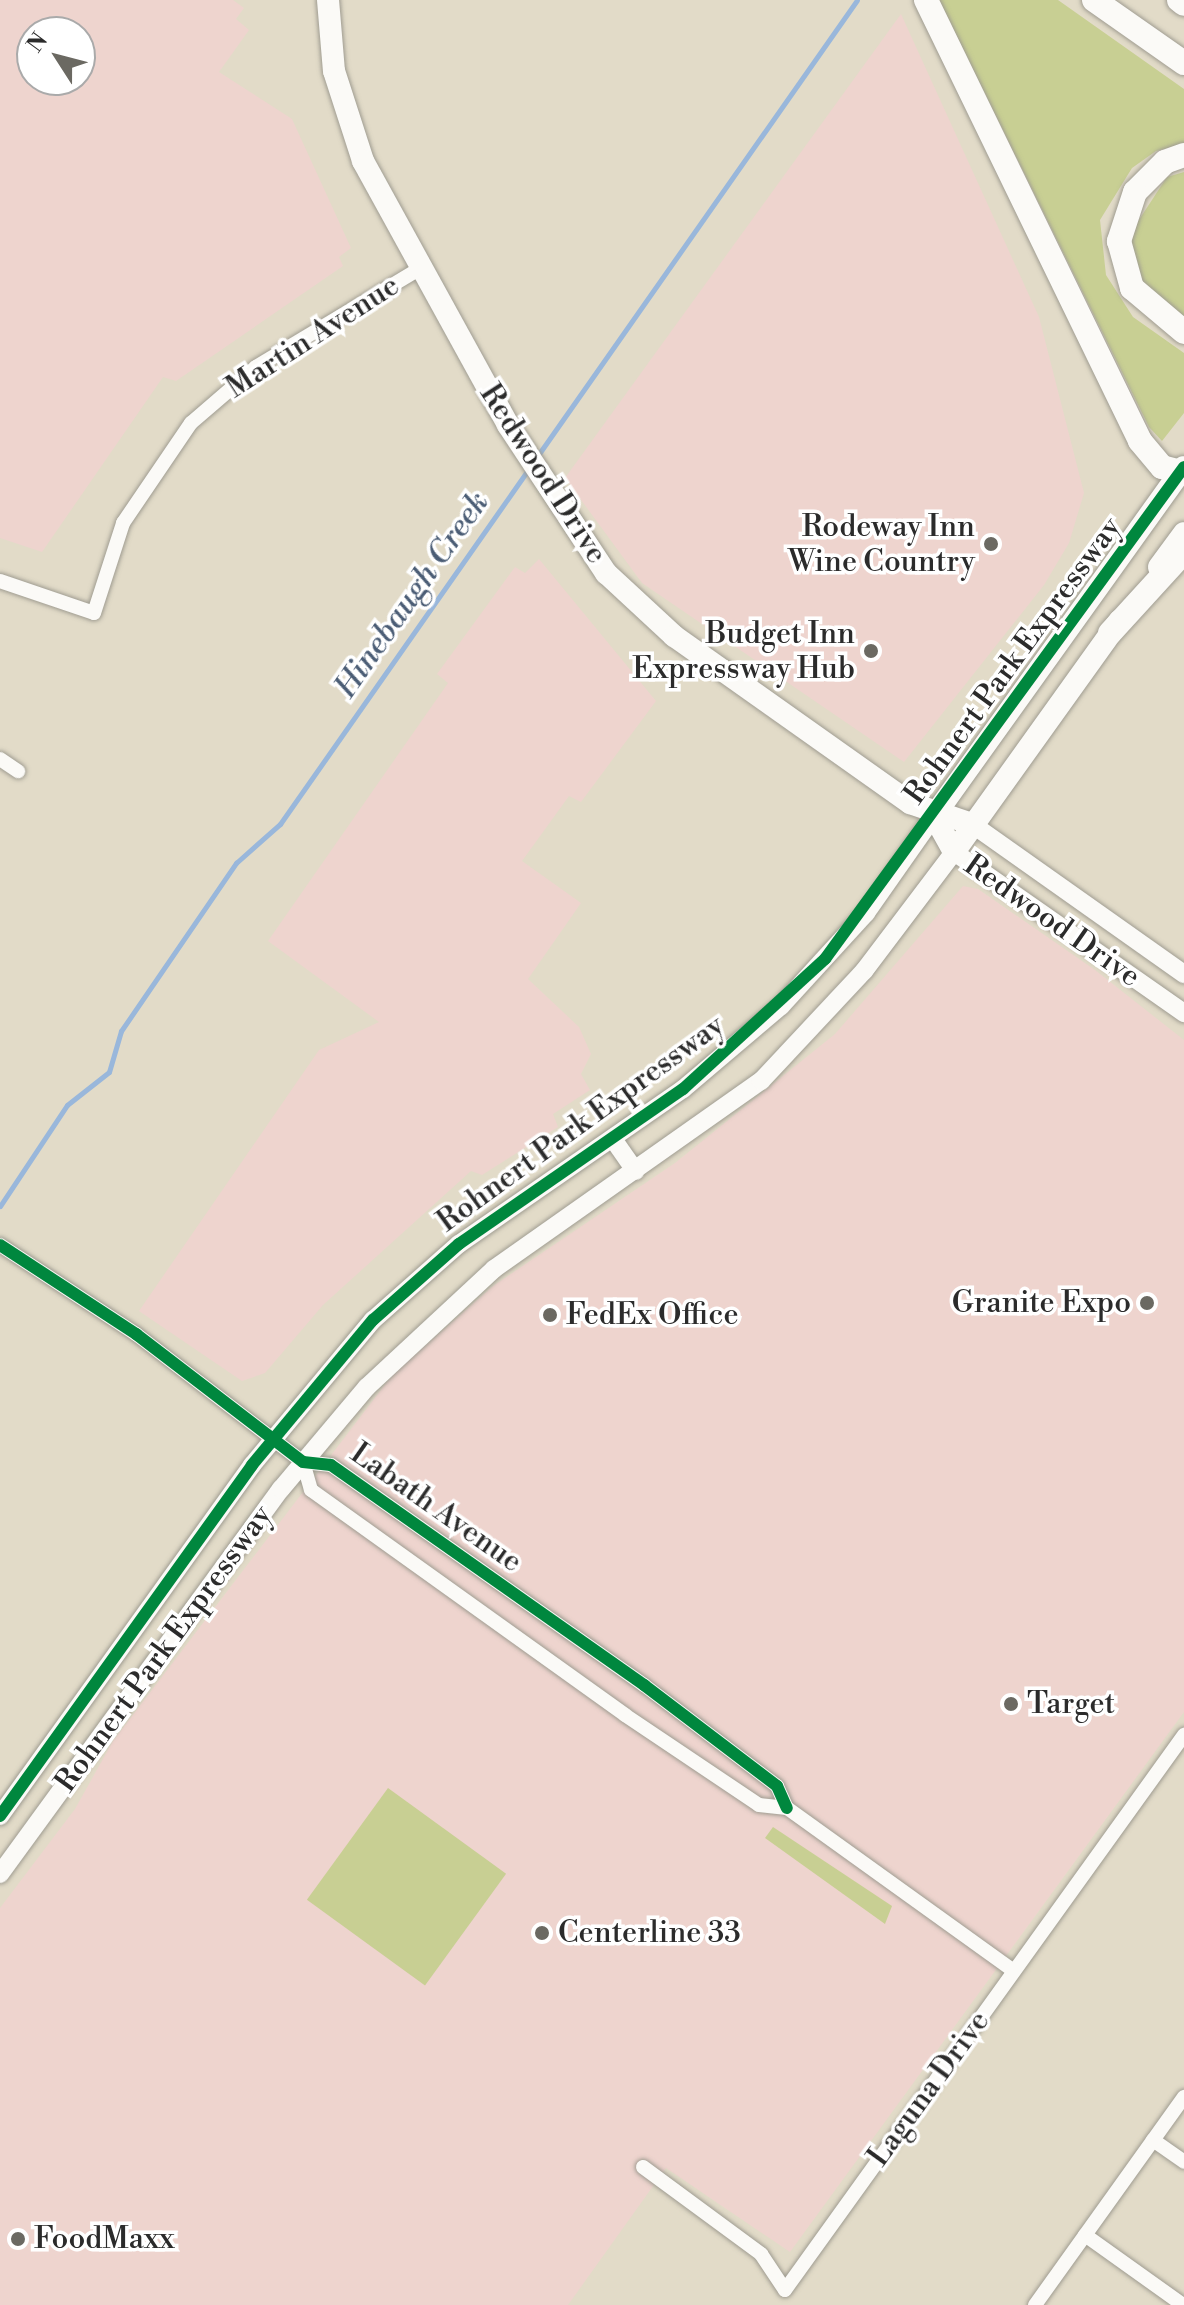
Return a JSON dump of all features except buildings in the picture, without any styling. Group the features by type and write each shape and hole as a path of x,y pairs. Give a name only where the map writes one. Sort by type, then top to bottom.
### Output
{"highway":[{"path":"926,0 1120,403 1155,461 1182,471"},
{"path":"1094,0 1184,63"},
{"path":"1179,0 1184,4"},
{"path":"1184,155 1165,162 1135,192 1119,241 1132,288 1184,332"},
{"path":"1110,633 1184,552"}],"main road":[{"name":"Redwood Drive","path":"328,0 346,112 419,269 545,486 633,602 934,816 972,824 1184,974"},
{"name":"Rohnert Park Expressway","path":"0,1816 273,1438 414,1282 532,1190 613,1139 781,1006 866,913 1182,471"},
{"name":"Rohnert Park Expressway","path":"0,1874 303,1462 446,1308 761,1081 811,1032 954,852 1184,533"},
{"name":"Redwood Drive","path":"934,816 954,852 1184,1013"},
{"path":"613,1139 635,1171"}],"street":[{"name":"Martin Avenue","path":"0,581 94,613 123,523 164,452 191,423 256,367 419,269"},
{"path":"0,759 18,771"},
{"name":"Labath Avenue","path":"0,1245 136,1334 273,1438 303,1462 314,1492 759,1805 787,1808 1014,1971"},
{"name":"Labath Avenue","path":"303,1462 331,1465 644,1685 777,1786 787,1808"},
{"name":"Laguna Drive","path":"643,2167 761,2254 785,2290 1184,1735"},
{"path":"1035,2305 1184,2097"},
{"path":"1153,2140 1184,2162"},
{"path":"1085,2235 1183,2305"}],"shaded area":[{"path":"0,0 233,0 244,8 236,19 249,30 219,72 292,119 351,248 339,257 343,266 176,381 163,377 42,552 0,538"},
{"path":"901,14 1039,317 1084,493 1069,543 1044,585 904,762 642,583 565,478"},
{"path":"539,559 656,701 581,802 569,796 522,861 581,903 528,979 579,1027 591,1054 581,1074 590,1090 553,1114 558,1127 482,1175 471,1171 323,1305 265,1373 242,1381 139,1311 319,1050 379,1022 268,941 448,683 437,674 515,567 525,573"},
{"path":"963,886 978,889 1095,970 1184,1040 1184,1712 790,2252 666,2168 568,2305 0,2305 0,1908 75,1809 113,1741 393,1374 493,1286 675,1163 835,1034"}],"green space":[{"path":"939,0 1058,0 1184,89 1184,144 1156,151 1132,168 1100,220 1106,275 1133,317 1184,353 1184,413 1162,441 1149,427"},
{"path":"1184,172 1184,319 1147,292 1131,264 1131,232 1167,177"},
{"path":"388,1788 506,1874 425,1985 307,1900"},
{"path":"773,1827 892,1906 885,1924 765,1838"}],"waterway":[{"name":"Hinebaugh Creek","path":"536,458 857,0"},
{"name":"Hinebaugh Creek","path":"0,1206 67,1105 109,1072 121,1031 236,863 280,824 529,469"}],"cycle path":[{"path":"0,1816 252,1465 373,1320 459,1244 683,1089 825,959 1184,467"},
{"path":"0,1245 136,1334 303,1462 331,1465 644,1685 777,1786 787,1808"}],"place":[{"name":"Rodeway Inn Wine Country","path":"991,544"},
{"name":"Budget Inn Expressway Hub","path":"871,651"},
{"name":"Granite Expo","path":"1147,1303"},
{"name":"FedEx Office","path":"550,1315"},
{"name":"Target","path":"1011,1704"},
{"name":"Centerline 33","path":"542,1933"},
{"name":"FoodMaxx","path":"18,2239"}]}
